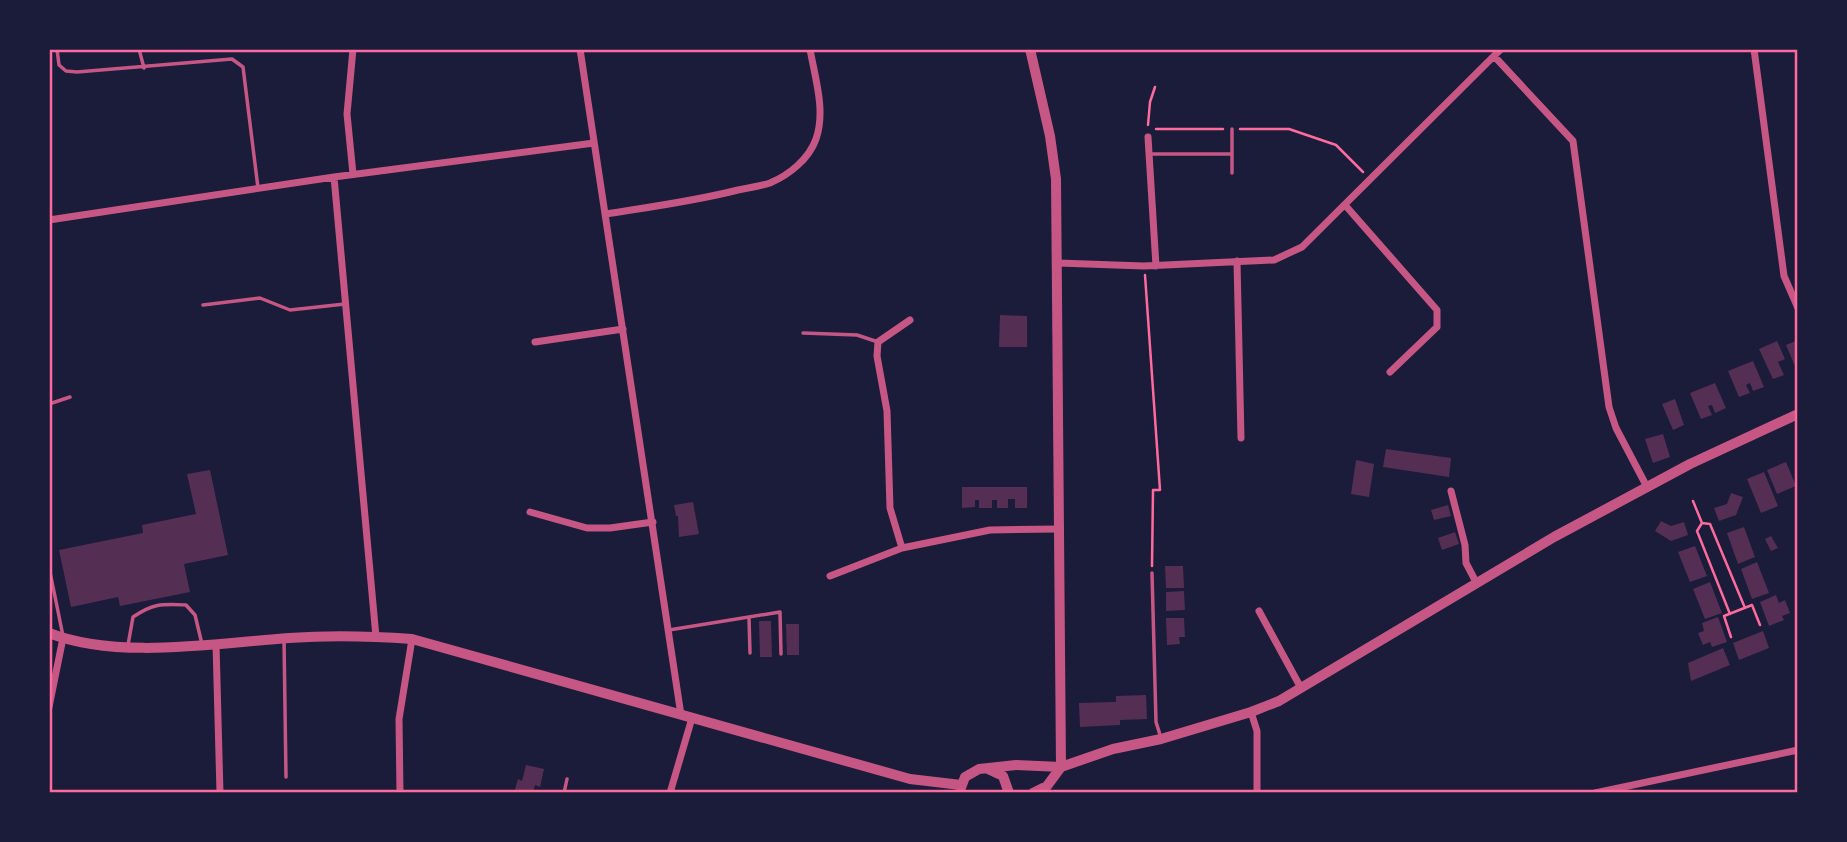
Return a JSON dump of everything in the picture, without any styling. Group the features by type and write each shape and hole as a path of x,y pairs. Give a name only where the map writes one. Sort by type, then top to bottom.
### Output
{"street":[{"path":"354,49 347,114 354,174"},
{"path":"580,49 669,630 687,716 670,793"},
{"path":"606,214 770,183 792,171 809,154 819,122 819,104 810,49"},
{"path":"1030,49 1050,136 1056,178 1061,767 1047,786 1033,793"},
{"path":"1058,263 1156,266 1274,260 1301,247 1501,49"},
{"path":"1754,49 1784,276 1798,308"},
{"path":"1494,56 1573,141 1609,407 1616,428 1647,487"},
{"path":"1148,137 1156,266"},
{"path":"49,220 354,174 594,143"},
{"path":"334,177 376,637"},
{"path":"1345,205 1437,310 1437,327 1390,372"},
{"path":"1237,261 1241,438"},
{"path":"902,548 890,508 887,411 877,356 878,342 910,320"},
{"path":"535,342 623,330"},
{"path":"49,633 63,638 128,647 284,638 412,639 910,779 960,789 972,772 1016,765 1061,767 1113,748 1161,738 1251,712 1301,688 1476,582 1647,487 1700,459 1798,414"},
{"path":"1451,491 1465,545 1466,563 1476,582"},
{"path":"530,512 587,528 653,522"},
{"path":"830,576 902,548 990,530 1058,529"},
{"path":"1259,611 1301,688"},
{"path":"49,707 63,638"},
{"path":"400,793 399,719 412,639"},
{"path":"216,644 220,793"},
{"path":"1251,712 1257,731 1256,793"},
{"path":"1595,793 1798,750"},
{"path":"988,769 1003,776 1009,793"}],"lane":[{"path":"57,49 59,65 66,71 144,68 232,59 243,67 258,190"},
{"path":"139,49 144,68"},
{"path":"1231,129 1232,173"},
{"path":"1149,154 1231,154"},
{"path":"203,305 260,298 290,310 345,304"},
{"path":"803,333 858,335 878,342"},
{"path":"49,404 70,397"},
{"path":"49,567 63,638"},
{"path":"1152,573 1156,722 1161,738"},
{"path":"128,647 134,617 148,607 160,604 186,605 195,615 202,644"},
{"path":"669,630 780,612 781,654"},
{"path":"749,618 750,653"},
{"path":"284,638 286,777"},
{"path":"564,793 567,779"}],"path":[{"path":"1155,88 1150,102 1148,129 1289,129 1336,145 1370,179"},
{"path":"1144,266 1160,490 1153,491 1152,573"},
{"path":"1693,501 1702,523"},
{"path":"1702,523 1710,524 1745,608"},
{"path":"1702,523 1697,531 1730,614"},
{"path":"1731,637 1724,616 1752,605 1760,625"}],"building":[{"path":"1000,315 1027,316 1027,347 999,347"},
{"path":"1798,340 1798,373 1786,345"},
{"path":"1777,341 1785,359 1778,362 1784,375 1773,379 1759,349"},
{"path":"1753,361 1764,387 1753,391 1750,383 1746,385 1750,393 1739,397 1728,371"},
{"path":"1715,383 1726,408 1715,413 1712,405 1708,406 1712,415 1701,419 1690,393"},
{"path":"1675,399 1684,425 1673,430 1662,404"},
{"path":"1663,434 1670,457 1653,463 1645,439"},
{"path":"1386,449 1451,458 1449,477 1383,467"},
{"path":"1356,460 1374,464 1369,497 1351,494"},
{"path":"1786,462 1796,486 1777,494 1767,470"},
{"path":"210,470 228,555 184,564 190,592 120,606 118,597 71,607 59,550 143,533 142,525 196,514 187,474"},
{"path":"1764,472 1778,506 1761,513 1747,479"},
{"path":"962,487 1027,487 1027,508 1015,508 1015,499 1008,499 1008,508 997,508 997,500 992,500 992,508 979,508 979,500 975,500 975,507 962,508"},
{"path":"1731,493 1743,497 1736,515 1719,521 1714,508 1727,504"},
{"path":"693,502 699,534 679,537 678,516 674,505"},
{"path":"1448,505 1451,516 1434,520 1431,510"},
{"path":"1661,521 1671,526 1684,522 1688,535 1671,541 1655,531"},
{"path":"1744,527 1755,557 1738,564 1727,533"},
{"path":"1455,532 1459,544 1442,550 1438,538"},
{"path":"1771,536 1778,548 1771,551 1765,539"},
{"path":"1695,546 1707,576 1690,582 1678,552"},
{"path":"1757,562 1769,593 1752,599 1741,569"},
{"path":"1165,566 1183,566 1184,588 1166,588"},
{"path":"1710,582 1722,613 1705,619 1693,589"},
{"path":"1184,591 1185,610 1166,611 1166,592"},
{"path":"1776,595 1779,603 1785,600 1790,613 1782,616 1784,620 1769,626 1760,602"},
{"path":"1718,617 1727,642 1712,647 1710,642 1703,645 1698,633 1704,631 1702,623"},
{"path":"1166,618 1184,618 1185,637 1179,637 1180,644 1167,645"},
{"path":"759,621 771,621 772,657 760,657"},
{"path":"786,624 799,624 799,655 787,655"},
{"path":"1763,631 1769,648 1739,660 1733,643"},
{"path":"1723,648 1730,665 1691,681 1688,663"},
{"path":"1146,695 1147,719 1120,720 1120,725 1080,727 1079,703 1116,702 1116,696"},
{"path":"526,765 544,769 540,787 535,785 533,793 514,793 518,779 522,781"}]}
